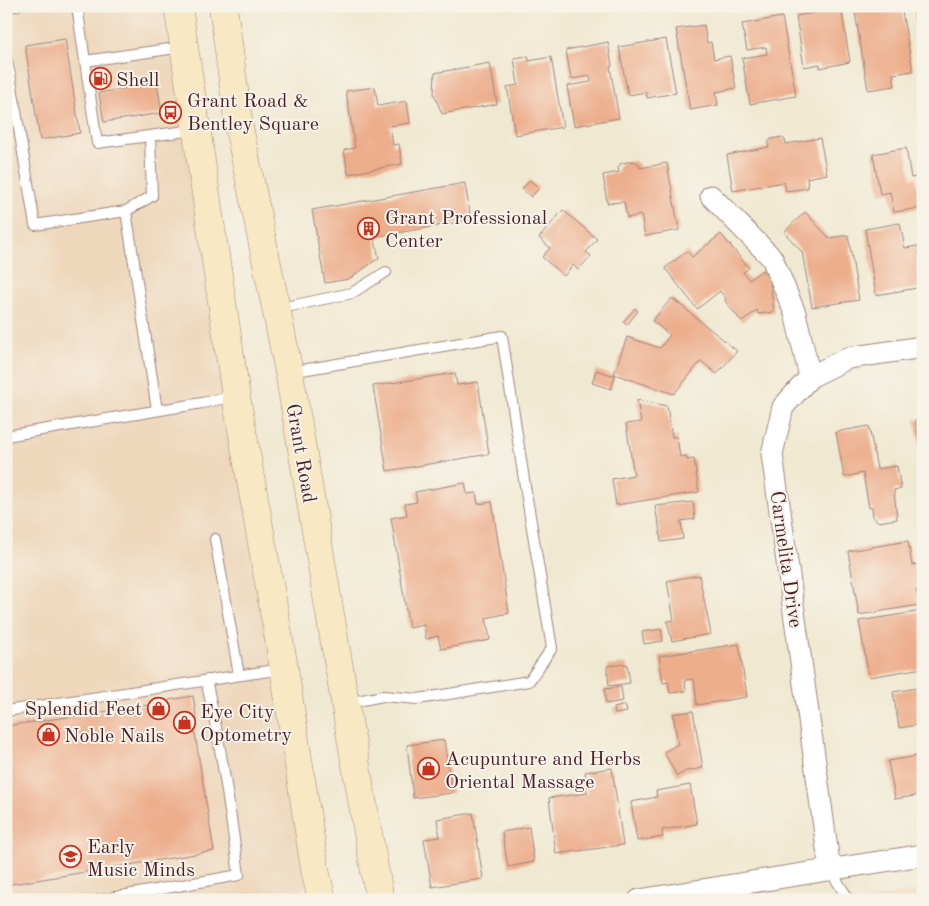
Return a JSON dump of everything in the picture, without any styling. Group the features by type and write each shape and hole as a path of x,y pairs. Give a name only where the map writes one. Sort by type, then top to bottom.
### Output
{"main road":[{"path":"178,6 236,396 284,668 315,870 322,900"},
{"name":"Grant Road","path":"223,6 238,127 289,372 380,900"}],"street":[{"path":"711,196 772,258 795,312 810,378"},
{"name":"Carmelita Drive","path":"830,870 772,454 783,407 810,378 848,358 923,346"},
{"path":"639,900 923,855"}],"lane":[{"path":"6,8 16,6"},
{"path":"77,6 97,143 195,130"},
{"path":"85,61 184,46"},
{"path":"6,58 35,225 126,211 152,196 150,136"},
{"path":"126,211 157,410"},
{"path":"276,310 352,293 386,272"},
{"path":"289,372 502,336 552,648 529,682 418,698 383,696 345,703"},
{"path":"6,436 236,396"},
{"path":"215,539 239,675"},
{"path":"6,711 284,668"},
{"path":"99,900 239,875 226,787 206,680"},
{"path":"830,870 849,900"}],"shaded area":[{"path":"6,6 178,6 315,870 296,900 6,900"},
{"path":"923,889 923,900 862,900"}],"building":[{"path":"854,6 901,6 913,71 893,74 895,86 868,90"},
{"path":"913,6 923,6 923,58 922,58"},
{"path":"841,8 850,62 820,68 820,64 804,67 796,16"},
{"path":"782,17 796,96 750,104 742,58 767,54 766,47 747,50 742,24"},
{"path":"704,25 707,43 711,42 714,59 730,56 736,88 716,92 718,105 690,110 676,29"},
{"path":"65,39 80,133 40,140 25,45"},
{"path":"666,39 676,93 647,98 646,92 628,95 619,47"},
{"path":"608,42 612,66 610,67 619,118 574,126 567,86 591,82 590,76 571,79 566,50"},
{"path":"528,56 529,61 551,57 563,127 515,135 507,87 518,85 514,58"},
{"path":"490,63 497,104 442,114 434,94 435,73"},
{"path":"157,83 162,113 104,122 99,93"},
{"path":"375,87 378,106 407,101 410,123 390,126 393,145 399,144 402,164 348,174 344,150 355,148 346,91"},
{"path":"782,137 786,144 820,138 827,174 807,178 808,188 786,191 784,182 733,191 727,155 769,147 768,143 771,139"},
{"path":"906,148 911,178 916,177 921,208 894,212 890,192 880,194 873,154"},
{"path":"634,161 639,164 640,168 667,163 679,230 645,236 641,215 627,218 624,202 607,203 603,175 619,172 618,168 621,163"},
{"path":"530,180 539,188 531,197 522,189"},
{"name":"Grant Professional Center","path":"465,183 471,220 374,237 379,258 349,279 325,283 312,210"},
{"path":"563,210 597,239 586,252 591,256 578,270 573,265 564,276 542,257 550,248 539,238"},
{"path":"805,212 829,238 848,235 859,300 812,307 802,252 784,232"},
{"path":"900,223 905,248 918,246 923,287 876,295 865,229"},
{"path":"721,234 749,268 743,272 749,280 762,270 770,280 774,312 758,314 757,310 742,322 725,301 726,299 720,291 697,309 665,268 687,251 692,257"},
{"path":"672,298 737,351 717,374 701,361 674,394 614,374 627,337 660,348 670,335 652,321"},
{"path":"635,308 638,311 627,325 623,322"},
{"path":"596,370 615,376 611,389 592,383"},
{"path":"455,373 457,385 478,382 489,454 387,471 373,386"},
{"path":"637,400 667,406 672,437 677,437 680,457 686,456 687,460 694,459 699,492 616,505 612,479 634,475 626,424 641,422"},
{"path":"923,418 923,457 922,458 915,420"},
{"path":"869,426 877,469 897,466 901,489 894,490 897,519 879,522 873,517 872,507 869,508 863,473 844,477 836,432"},
{"path":"465,483 467,494 476,493 478,504 492,502 509,613 486,618 490,640 441,649 438,636 426,639 424,625 409,628 391,518 407,515 405,504 417,502 415,492"},
{"path":"693,502 695,519 681,521 683,539 661,542 655,506"},
{"path":"908,541 912,565 923,564 923,589 916,590 919,605 859,615 848,551"},
{"path":"699,575 711,634 672,641 667,621 674,620 667,581"},
{"path":"922,611 923,668 869,677 859,621"},
{"path":"661,629 663,641 644,644 642,632"},
{"path":"739,644 747,697 697,705 694,679 685,680 686,691 670,693 668,682 663,683 659,656"},
{"path":"627,664 630,683 609,686 607,666"},
{"path":"621,687 623,701 606,704 604,689"},
{"path":"923,687 923,724 899,728 893,692"},
{"path":"193,696 197,721 193,722 214,851 6,885 6,726 169,702 169,700"},
{"path":"625,705 627,712 615,714 614,708"},
{"path":"693,711 703,768 686,771 677,776 664,752 678,744 673,714"},
{"name":"Acupunture and Herbs Oriental Massage","path":"444,740 452,793 413,798 407,745"},
{"path":"923,755 923,787 919,787 921,795 895,799 888,761"},
{"path":"612,768 623,845 556,854 549,798 587,793 585,772"},
{"path":"690,785 697,824 662,830 663,837 637,841 631,802 657,797 656,791"},
{"path":"473,813 483,879 432,887 424,839 440,837 437,819"},
{"path":"529,827 534,862 508,867 502,832"}],"place":[{"name":"Shell","path":"100,79"},
{"name":"Grant Road & Bentley Square","path":"171,112"},
{"name":"Grant Professional Center","path":"369,228"},
{"name":"Splendid Feet","path":"158,708"},
{"name":"Eye City Optometry","path":"184,723"},
{"name":"Noble Nails","path":"48,735"},
{"name":"Acupunture and Herbs Oriental Massage","path":"429,769"},
{"name":"Early Music Minds","path":"71,857"}]}
